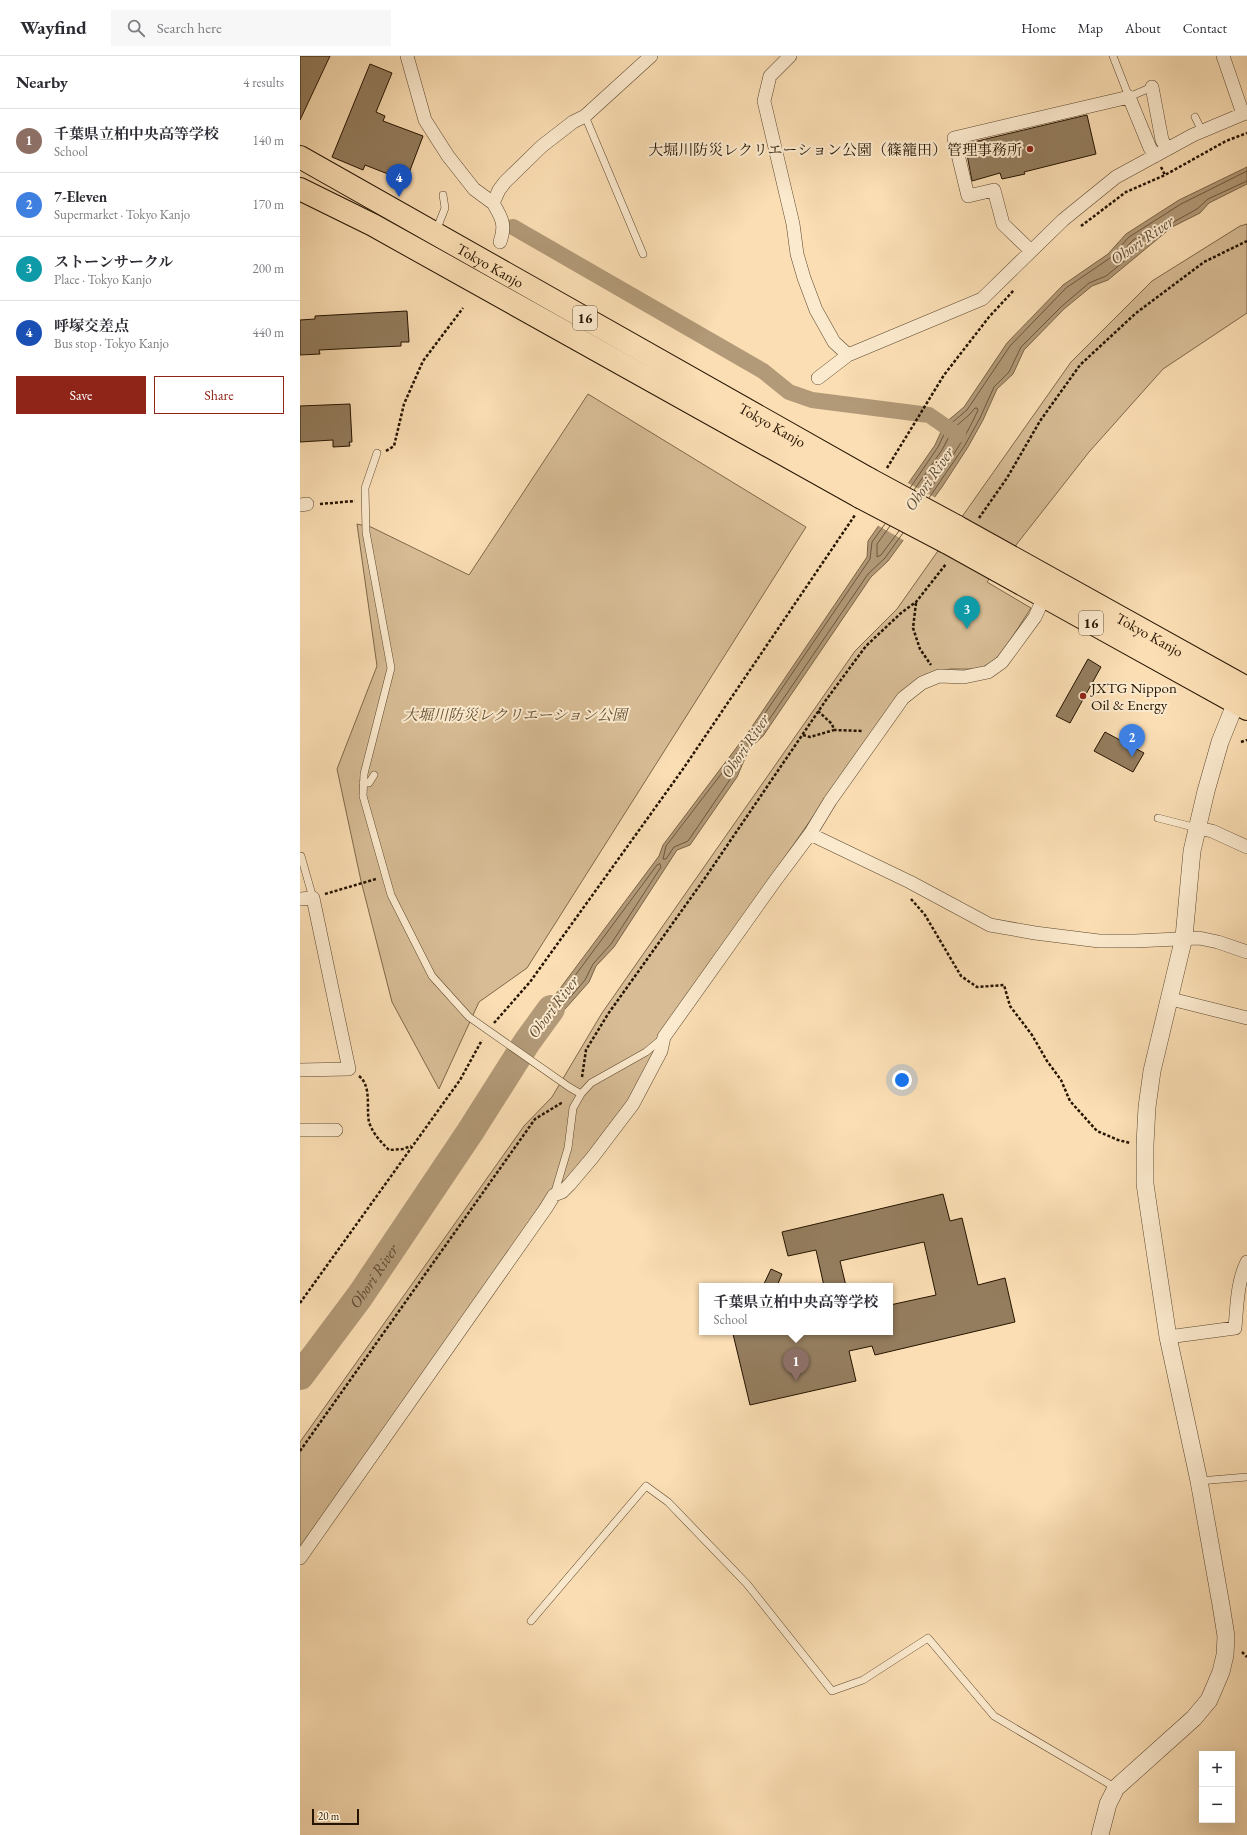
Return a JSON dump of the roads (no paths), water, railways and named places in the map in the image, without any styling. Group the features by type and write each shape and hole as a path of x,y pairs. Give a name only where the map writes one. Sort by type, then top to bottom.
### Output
{"highway":[{"name":"Tokyo Kanjo","path":"300,158 435,233 861,497"},
{"name":"Tokyo Kanjo","path":"300,189 387,233 861,497 1244,694"},
{"name":"Tokyo Kanjo","path":"950,544 1044,597 1244,694"}],"street":[{"path":"407,56 426,120 448,156 474,189 493,203 501,217 504,230 500,242"},
{"path":"493,203 499,190 505,182 542,146 573,122 585,116 651,56"},
{"path":"790,56 770,76 764,101 793,224 797,254 804,278 816,310 834,342 848,355"},
{"path":"818,378 848,355 982,299 1063,220 1116,176 1202,131 1245,113 1224,74 1223,56"},
{"path":"1152,87 1162,140 1167,149"},
{"path":"1031,252 1003,224 994,190 968,196 954,138 1129,98 1150,148 1155,156"},
{"path":"300,1558 554,1195 562,1192 570,1184 633,1104 661,1051 664,1037 810,834 830,801 902,698 922,683 939,676 964,677 988,672 1002,662 1035,617 1044,597"},
{"path":"1100,1835 1108,1804 1116,1788 1194,1718 1210,1700 1221,1672 1225,1655 1226,1636 1198,1481 1168,1337 1145,1184 1145,1144 1147,1107 1152,1072 1159,1038 1171,999 1184,937 1192,851 1197,828 1222,736 1244,694"},
{"path":"1197,828 1212,831 1247,846"},
{"path":"810,834 910,882 990,925 1034,933 1099,940 1135,942 1184,937 1199,938 1218,942 1247,952"},
{"path":"300,899 313,898 349,1069 300,1070"},
{"path":"1171,999 1247,1018"},
{"path":"300,1130 336,1130"},
{"path":"1168,1337 1236,1328 1238,1297 1244,1268 1247,1262"}],"lane":[{"path":"1113,56 1129,98 1152,87"},
{"path":"585,116 643,254"},
{"path":"1195,117 1202,131"},
{"path":"435,233 446,208 443,195"},
{"path":"378,453 365,488 366,532 391,668 364,774 363,796 387,875 391,895 432,976 469,1017 569,1087 579,1092"},
{"path":"363,783 369,783 374,775"},
{"path":"1158,818 1197,828"},
{"path":"301,856 313,898"},
{"path":"554,1195 568,1148 573,1108 579,1092 591,1083 646,1052 664,1037"},
{"path":"1198,1481 1247,1477"},
{"path":"531,1621 646,1486 668,1502 747,1584 832,1691 863,1680 928,1638 994,1716 1116,1788"}],"water":[{"path":"1247,167 1247,184 1209,203 1200,213 1172,227 1108,280 1092,286 1064,309 1024,350 1013,374 997,389 983,420 968,447 942,487 888,561 871,577 763,736 749,749 737,777 690,845 677,850 614,947 596,966 589,982 534,1044 523,1038 659,856 663,845 749,731 867,557 868,541 935,445 945,423 964,407 1007,343 1063,285 1108,254 1126,234 1179,200"}],"waterway":[{"path":"513,227 763,371 789,392 812,400 929,415 958,435"},
{"name":"Ohori River","path":"300,1376 360,1296 470,1132 527,1042 551,1009"}],"place":[{"name":"大堀川防災レクリエーション公園（篠籠田）管理事務所","path":"1030,149"},
{"name":"呼塚交差点","path":"399,197"},
{"name":"ストーンサークル","path":"967,629"},
{"name":"JXTG Nippon Oil & Energy","path":"1083,696"},
{"name":"7-Eleven","path":"1132,757"},
{"name":"千葉県立柏中央高等学校","path":"796,1381"}],"park label":[{"name":"大堀川防災レクリエーション公園","path":"515,714"}]}
